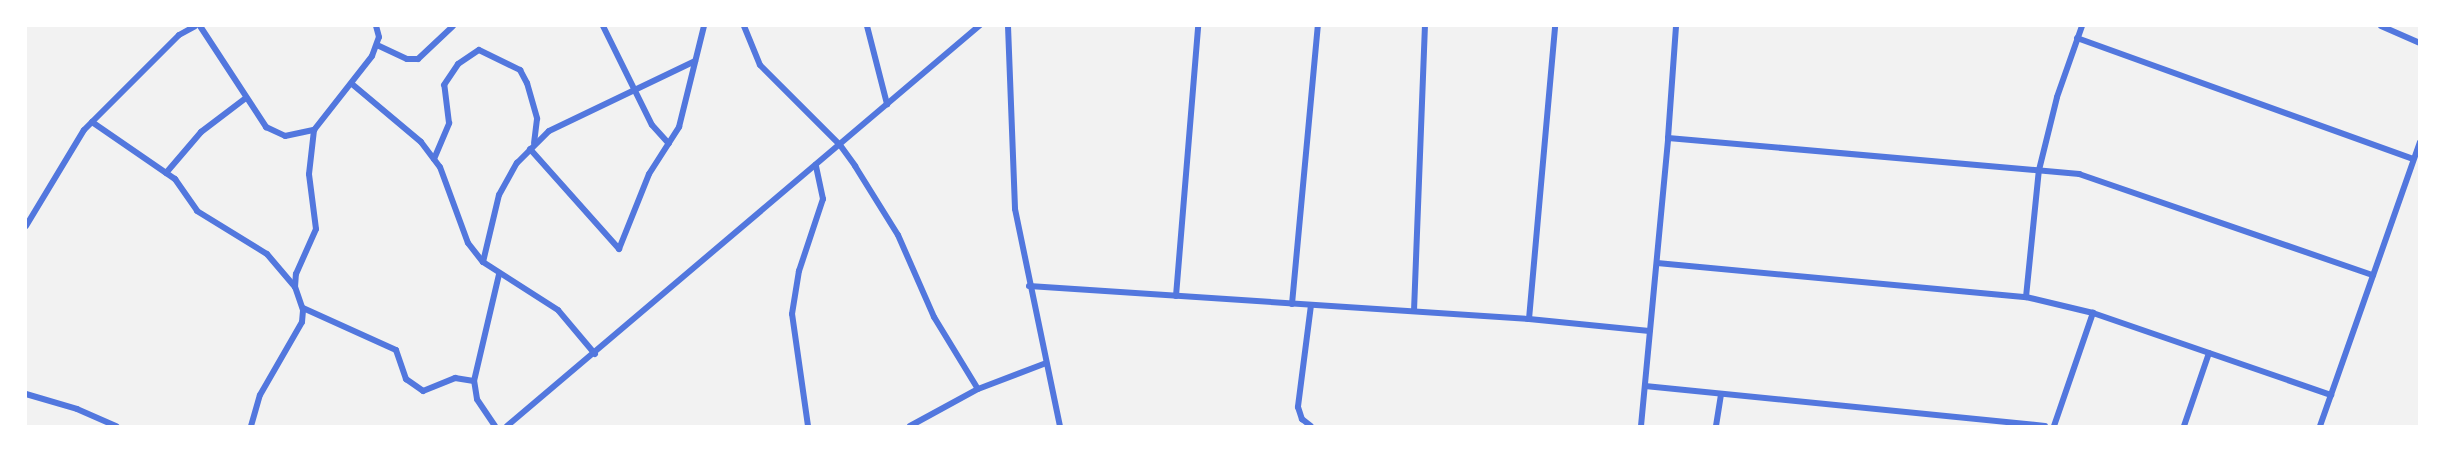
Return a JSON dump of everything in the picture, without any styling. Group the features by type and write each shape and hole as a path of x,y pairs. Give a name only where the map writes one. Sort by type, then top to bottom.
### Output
{"street":[{"path":"26,226 92,122 179,35 195,26"},
{"path":"200,26 246,98 273,132 285,136 314,130"},
{"path":"295,287 296,274 316,230 309,174 314,130 352,84 377,45 376,26"},
{"path":"377,45 407,59 418,59 453,26"},
{"path":"603,26 652,125 669,144"},
{"path":"532,146 619,249 640,193 669,144 686,106 704,26"},
{"path":"744,26 760,65 840,145 898,235 934,316 978,389"},
{"path":"867,26 887,104"},
{"path":"509,425 596,354 979,26"},
{"path":"1008,26 1015,209 1029,286 1060,426"},
{"path":"1176,297 1198,26"},
{"path":"1292,304 1318,26"},
{"path":"1414,311 1425,26"},
{"path":"1529,319 1555,26"},
{"path":"1641,426 1676,26"},
{"path":"2026,297 2040,170 2057,97 2082,26"},
{"path":"2381,26 2420,43"},
{"path":"2077,38 2413,159"},
{"path":"434,159 449,123 444,85 458,64 479,50 520,70 527,82 537,119 532,146"},
{"path":"483,262 499,195 532,146 549,131 696,61"},
{"path":"352,84 421,142 434,159 452,192 468,243 483,262 558,310 596,354"},
{"path":"166,173 201,132 246,98"},
{"path":"92,122 166,173 184,189 197,211 267,254 295,287 303,308 302,322 260,395 251,426"},
{"path":"1668,138 2040,170 2105,180 2373,275"},
{"path":"2320,426 2420,142"},
{"path":"808,426 792,314 799,271 823,200 816,165"},
{"path":"1657,263 2026,297 2093,313 2331,395"},
{"path":"495,426 477,399 474,381 499,274"},
{"path":"1029,286 1529,319 1649,331"},
{"path":"1311,305 1298,407 1302,419 1311,426"},
{"path":"303,308 396,350 406,379 423,391 455,378 474,381"},
{"path":"2054,426 2093,313"},
{"path":"2184,426 2209,353"},
{"path":"910,426 978,389 1046,363"},
{"path":"1645,386 2045,426"},
{"path":"26,394 77,409 116,426"},
{"path":"1716,426 1721,395"},
{"path":"509,425 518,426"}]}
